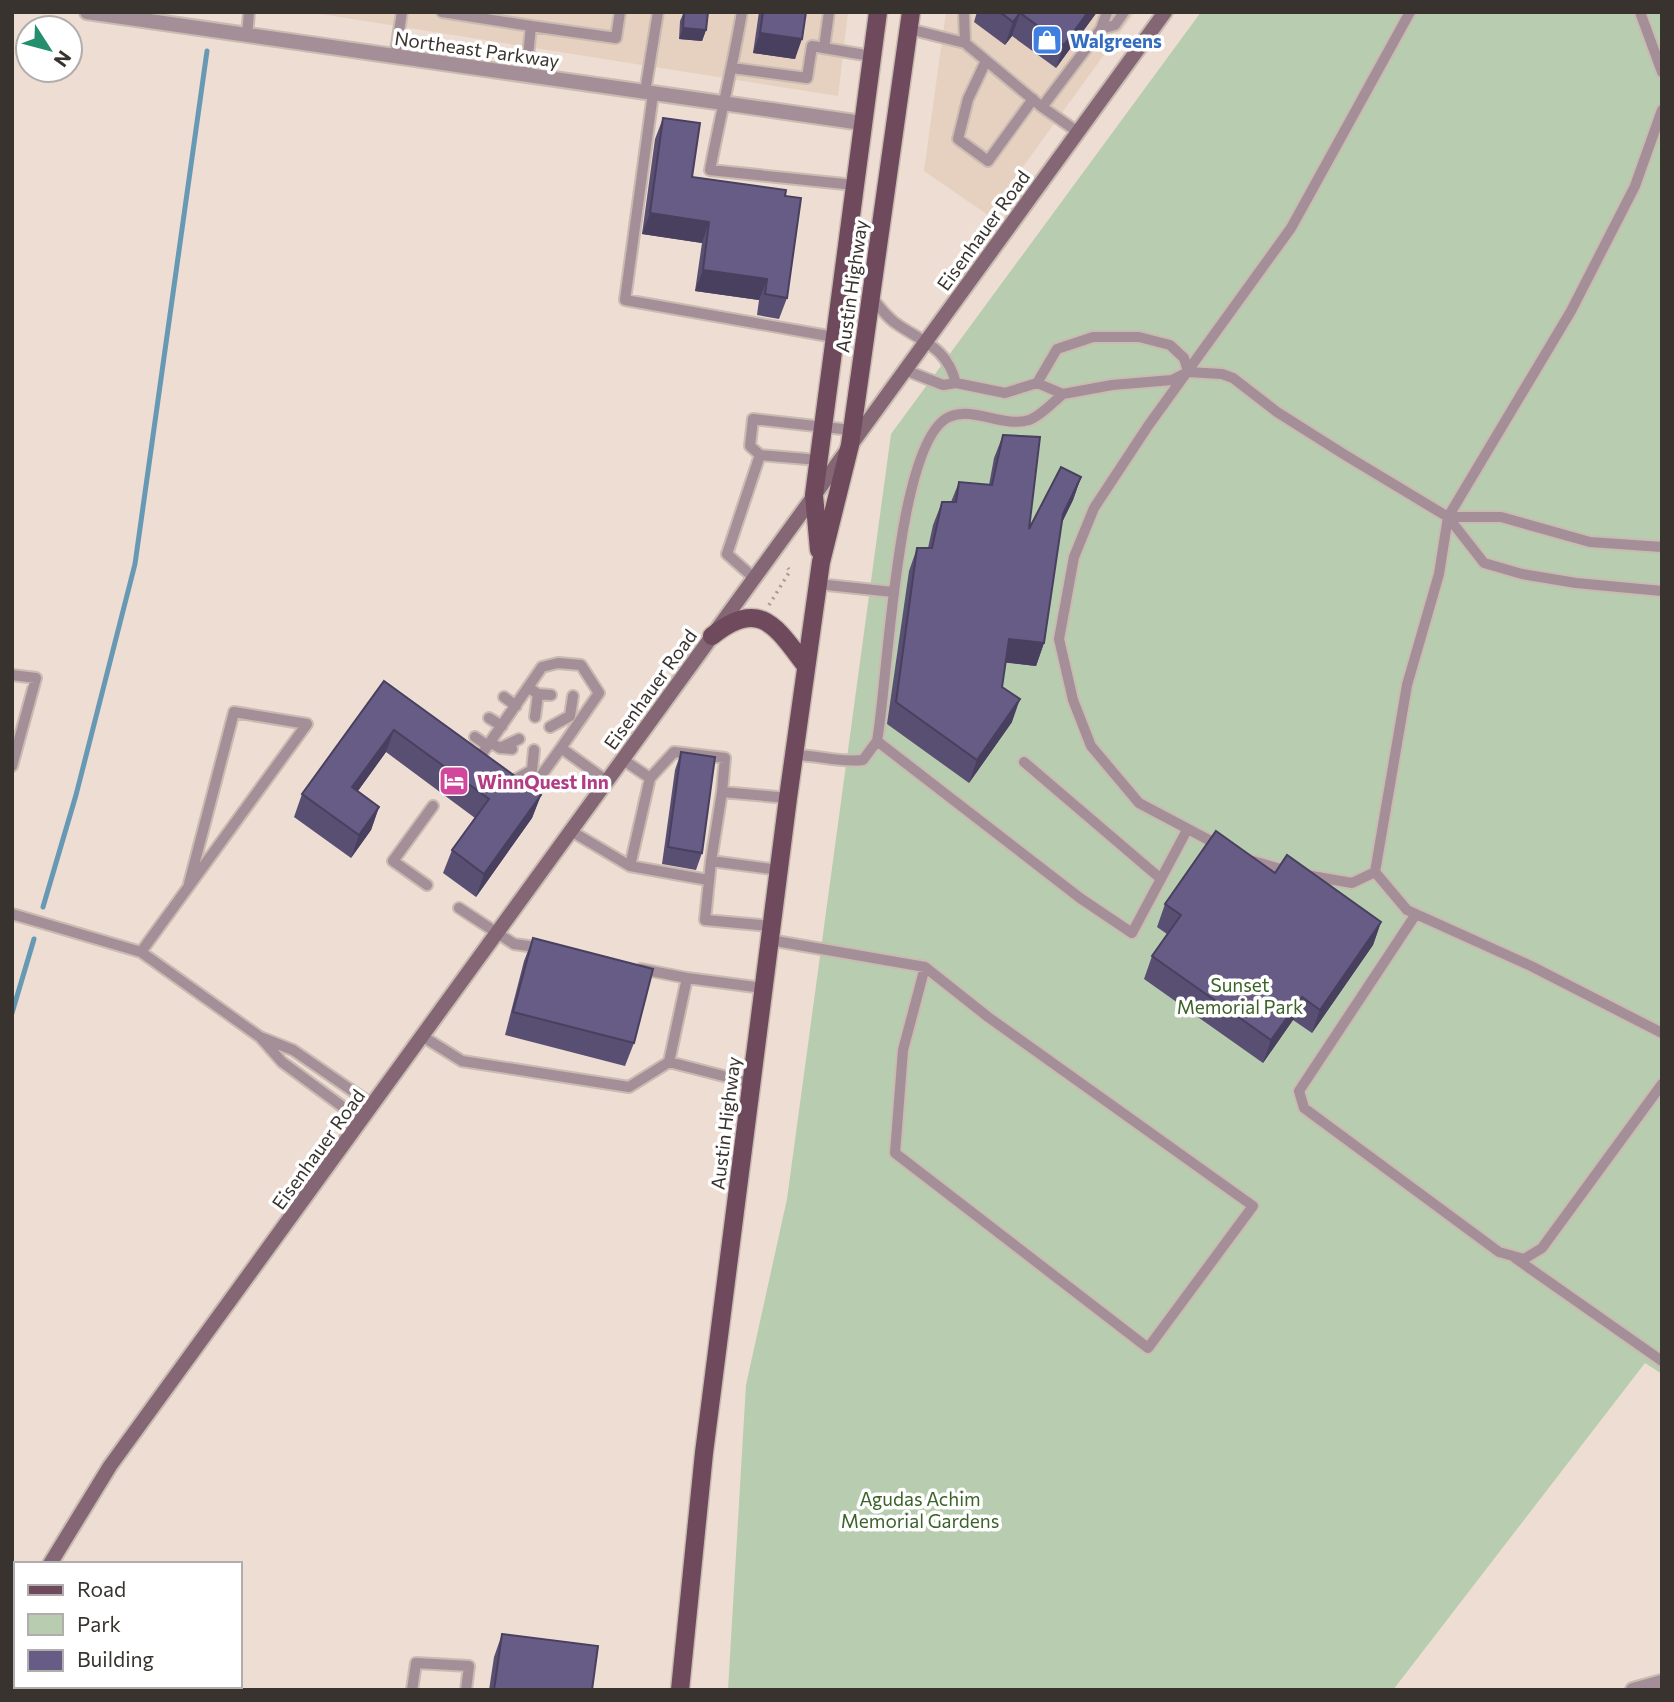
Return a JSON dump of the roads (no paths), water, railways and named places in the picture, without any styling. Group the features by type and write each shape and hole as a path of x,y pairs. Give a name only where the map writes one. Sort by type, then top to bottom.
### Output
{"main road":[{"name":"Austin Highway","path":"821,562 814,495 878,12"},
{"name":"Eisenhauer Road","path":"51,1562 110,1466 814,495 851,438 927,341 1165,12"},
{"name":"Austin Highway","path":"680,1690 704,1453 806,666 821,562 851,438 910,20"},
{"path":"712,636 727,624 756,617 773,626 806,666"}],"street":[{"name":"Northeast Parkway","path":"87,12 862,124"},
{"path":"1633,1690 1662,1682"}],"lane":[{"path":"247,36 249,12"},
{"path":"395,57 402,12"},
{"path":"442,12 616,38 620,12"},
{"path":"659,12 625,300 834,337"},
{"path":"742,12 710,170 854,185"},
{"path":"824,48 830,12"},
{"path":"964,12 965,43"},
{"path":"1042,107 1101,29 1107,12"},
{"path":"1101,29 1115,25 1124,12"},
{"path":"1376,872 1352,883 1295,873 1248,860 1139,803 1091,746 1073,700 1059,639 1074,557 1094,508 1148,426 1290,228 1409,12"},
{"path":"1640,12 1662,72"},
{"path":"910,20 965,43 1042,107 1078,132"},
{"path":"526,76 531,26"},
{"path":"732,68 807,78 812,46 872,56"},
{"path":"986,61 968,99 958,139 988,162 1033,99"},
{"path":"1662,110 1635,186 1571,311 1448,517 1439,574 1407,685 1376,872 1407,910 1531,966 1662,1033"},
{"path":"871,297 895,323 927,341 947,362 956,383"},
{"path":"1037,383 1057,349 1093,337 1139,337 1170,345 1184,358 1188,372"},
{"path":"905,370 943,385 956,383 1005,393 1037,383 1063,394"},
{"path":"794,755 815,755 845,762 863,760 877,741 886,676 892,592 909,501 922,453 934,432 949,417 970,415 1002,422 1029,420 1063,394 1112,385 1172,380 1188,372 1222,374 1233,378 1288,419 1448,517 1484,563 1522,574 1576,583 1662,591"},
{"path":"818,460 760,455 750,446 753,419 823,428 851,438"},
{"path":"754,578 727,554 760,455"},
{"path":"1448,517 1501,517 1590,542 1662,547"},
{"path":"818,584 892,592"},
{"path":"535,717 533,691 542,667 558,663 581,665 599,693 572,715 550,727"},
{"path":"12,675 36,678 12,766"},
{"path":"496,751 502,726 516,706 533,691 554,690"},
{"path":"533,691 542,705"},
{"path":"512,782 561,748 572,715 573,696"},
{"path":"504,697 516,706"},
{"path":"141,951 307,724 234,712 189,884"},
{"path":"558,716 572,715"},
{"path":"489,718 502,726"},
{"path":"475,737 496,751"},
{"path":"877,741 1080,898 1132,933 1187,830"},
{"path":"477,761 516,744"},
{"path":"561,748 607,781"},
{"path":"524,798 533,769 534,750"},
{"path":"630,866 650,778 674,752 725,758 705,920 925,967 988,1017 1253,1206 1147,1348 895,1153 903,1050 925,967"},
{"path":"622,759 650,778"},
{"path":"1024,762 1161,879"},
{"path":"520,771 533,769"},
{"path":"722,792 788,798"},
{"path":"427,885 393,861 433,806"},
{"path":"571,831 630,866 708,880"},
{"path":"711,861 779,870"},
{"path":"458,908 514,944 553,950"},
{"path":"12,914 141,951 260,1037 282,1062 362,1121"},
{"path":"1416,914 1299,1091 1304,1108 1499,1252 1524,1259 1542,1248 1662,1084"},
{"path":"633,967 687,978 763,988"},
{"path":"422,1036 462,1060 629,1087 669,1062 687,978"},
{"path":"260,1037 293,1050 373,1105"},
{"path":"669,1062 751,1083"},
{"path":"1509,1254 1662,1361"},
{"path":"412,1690 416,1663 469,1666 466,1690"}],"waterway":[{"path":"43,907 76,795 135,564 207,51"},
{"path":"12,1013 34,939"}],"place":[{"name":"Walgreens","path":"1047,40"},
{"name":"WinnQuest Inn","path":"454,781"}],"park label":[{"name":"Sunset Memorial Park","path":"1240,995"},
{"name":"Agudas Achim Memorial Gardens","path":"920,1509"}]}
